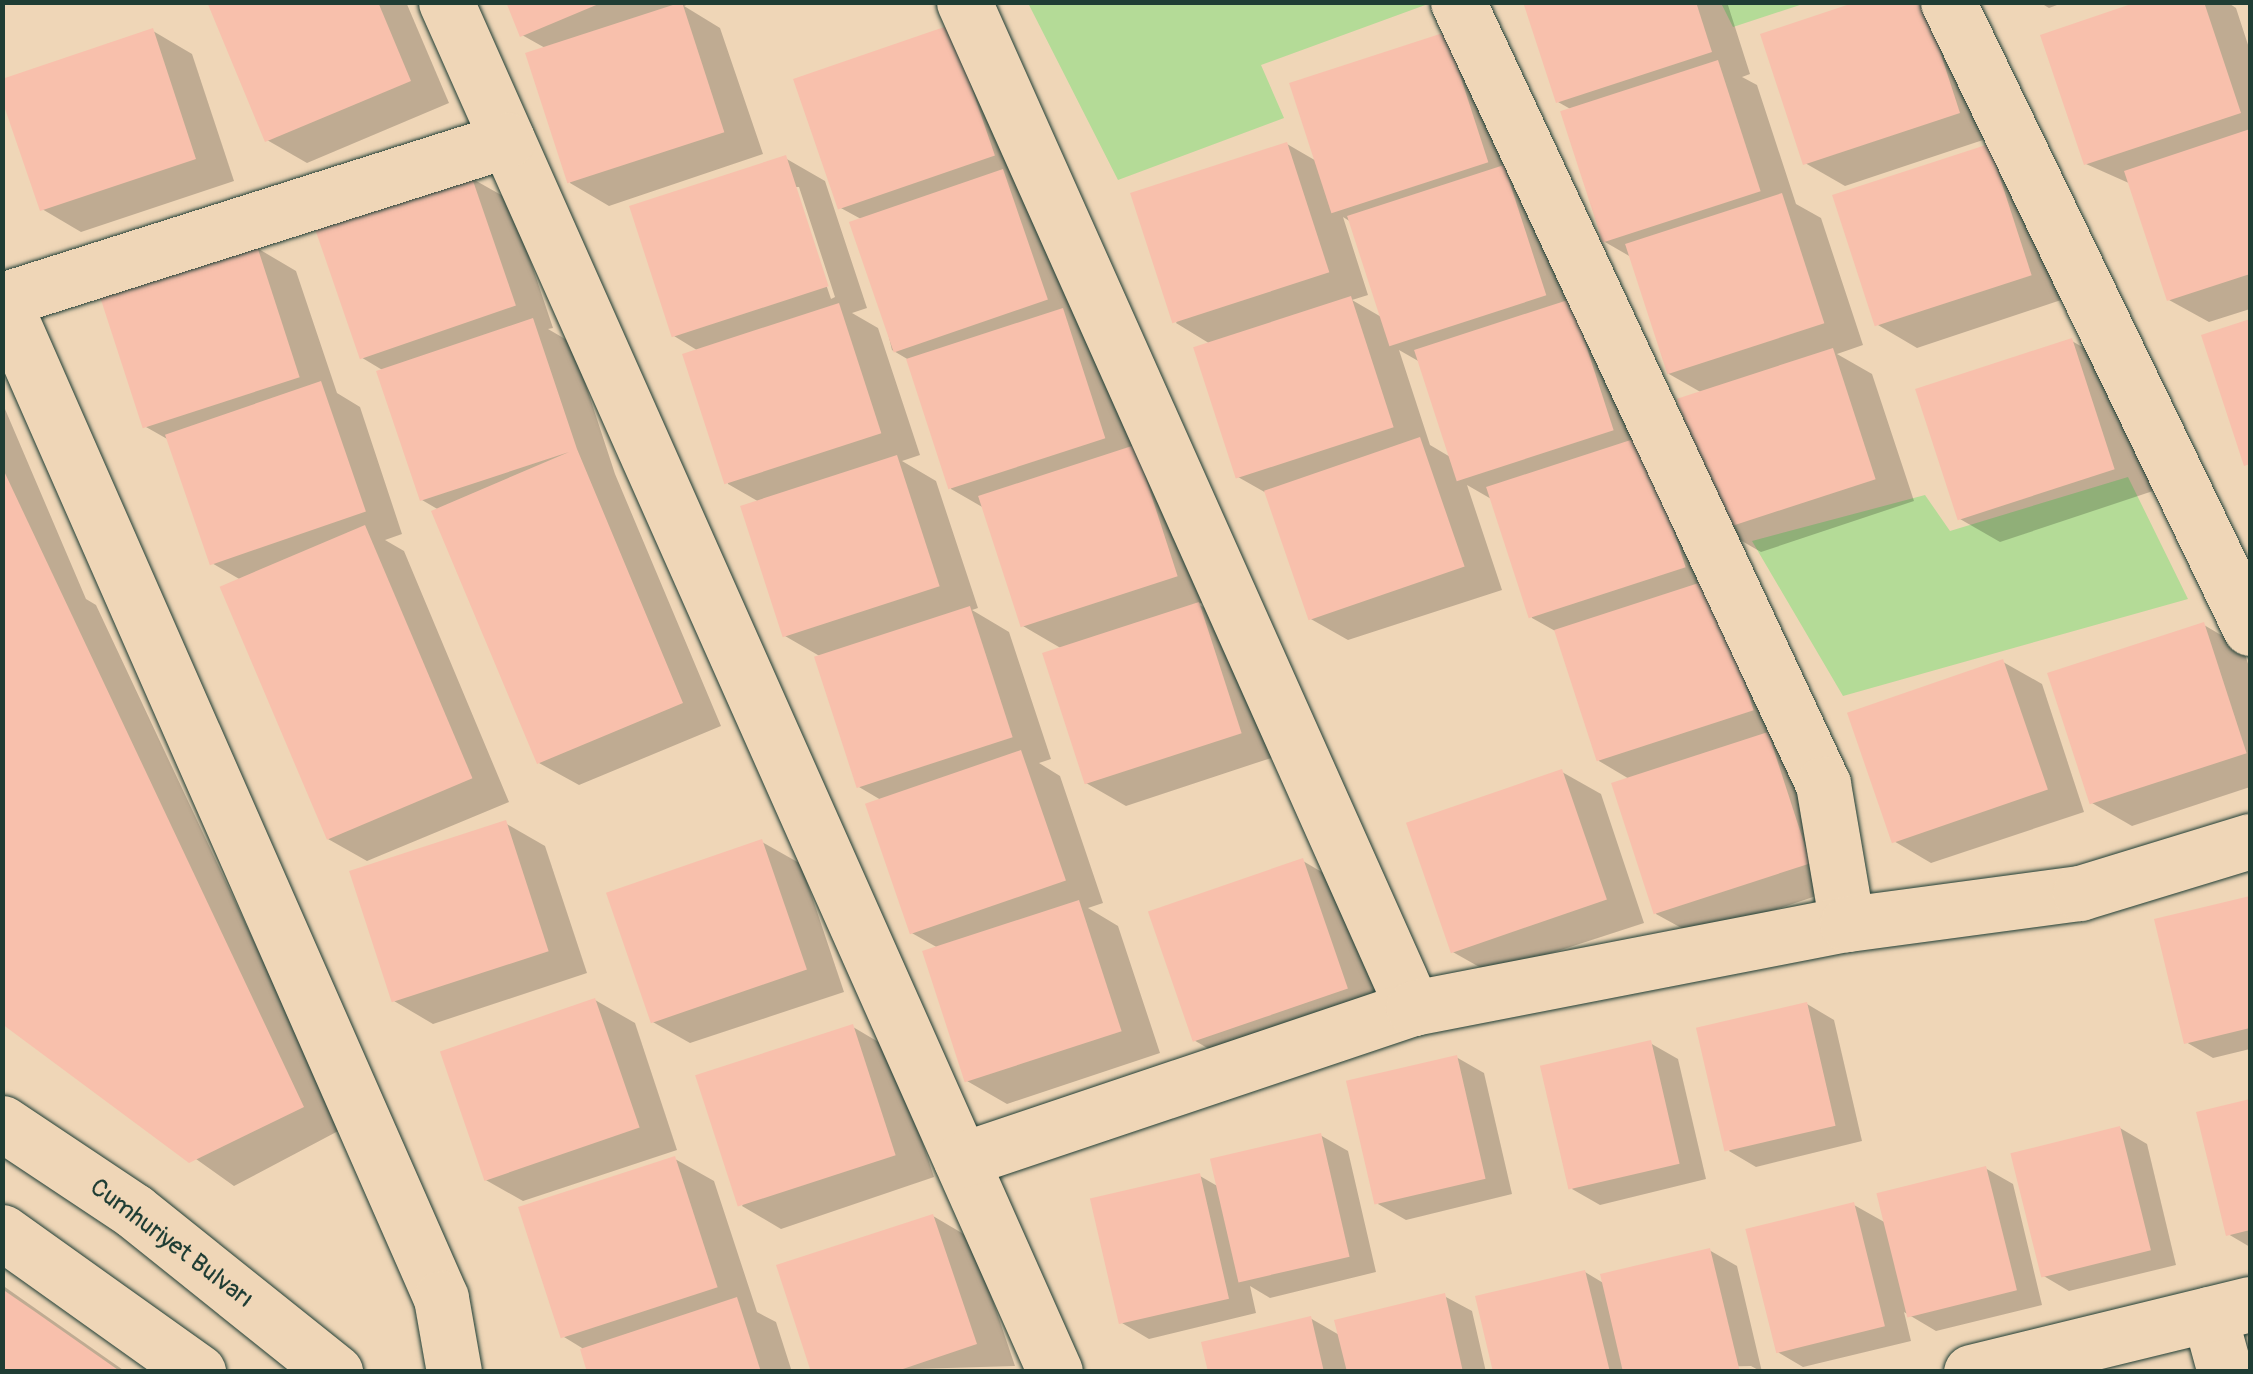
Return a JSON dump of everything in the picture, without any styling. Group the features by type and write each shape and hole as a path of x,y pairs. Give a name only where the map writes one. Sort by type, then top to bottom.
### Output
{"street":[{"path":"446,2 1055,1372"},
{"path":"964,2 1413,1008"},
{"path":"1458,2 1823,784 1846,924"},
{"path":"1948,2 2250,628"},
{"path":"454,1372 441,1298 3,300 507,140"},
{"path":"960,1160 1413,1008 1846,924 2080,893 2250,841"},
{"name":"Cumhuriyet Bulvarı","path":"2,1122 134,1211 335,1372"},
{"path":"2,1232 198,1372"},
{"path":"1971,1372 2230,1309 2225,1372"}],"green space":[{"path":"1028,3 1428,4 1261,65 1284,118 1118,180"},
{"path":"1721,3 1806,3 1733,27"},
{"path":"2128,477 2188,599 1843,696 1752,541 1925,495 1950,531"}],"building":[{"path":"207,2 378,2 411,81 265,142"},
{"path":"506,2 601,2 601,3 520,37"},
{"path":"682,2 724,132 567,183 525,53"},
{"path":"1523,2 1696,2 1712,52 1556,103"},
{"path":"1856,2 1924,2 1960,113 1803,165 1760,34"},
{"path":"2137,2 2204,2 2241,113 2084,165 2040,35"},
{"path":"950,25 995,155 838,210 793,79"},
{"path":"153,28 196,159 40,211 2,100 2,79"},
{"path":"1446,32 1488,162 1331,213 1289,83"},
{"path":"1718,60 1761,191 1603,243 1560,111"},
{"path":"2250,129 2250,274 2167,301 2124,171"},
{"path":"1287,142 1329,272 1172,323 1130,193"},
{"path":"1989,144 2032,275 1875,326 1832,195"},
{"path":"786,155 829,286 672,337 629,206"},
{"path":"1504,165 1546,295 1389,346 1347,216"},
{"path":"1003,169 1048,299 894,353 849,222"},
{"path":"471,175 516,305 360,359 315,229"},
{"path":"1782,193 1824,323 1667,374 1625,244"},
{"path":"257,246 300,377 143,428 100,297"},
{"path":"1351,296 1394,427 1236,479 1193,347"},
{"path":"1571,299 1614,430 1457,481 1414,350"},
{"path":"839,303 881,433 724,484 682,354"},
{"path":"1063,308 1105,438 948,489 906,359"},
{"path":"533,318 577,449 683,703 537,764 431,511 569,452 420,501 376,371"},
{"path":"2250,319 2250,464 2244,466 2201,335"},
{"path":"2072,338 2115,469 1958,520 1915,389"},
{"path":"1833,348 1876,479 1720,530 1677,399"},
{"path":"321,381 366,511 210,565 165,435"},
{"path":"1643,436 1686,567 1529,618 1486,487"},
{"path":"1420,437 1465,567 1309,620 1264,491"},
{"path":"1135,445 1178,576 1021,627 978,496"},
{"path":"897,455 940,586 783,637 740,506"},
{"path":"3,469 304,1107 189,1163 2,1024"},
{"path":"365,525 472,778 327,840 220,587"},
{"path":"1711,579 1754,710 1597,761 1554,630"},
{"path":"1199,602 1242,733 1085,784 1042,653"},
{"path":"970,606 1013,737 857,788 814,657"},
{"path":"2204,622 2247,753 2090,804 2047,673"},
{"path":"2003,659 2048,789 1892,843 1847,713"},
{"path":"1768,732 1811,863 1654,914 1611,783"},
{"path":"1021,750 1066,880 910,934 865,804"},
{"path":"1562,769 1607,899 1451,953 1406,823"},
{"path":"506,820 549,951 392,1002 349,871"},
{"path":"762,839 807,969 651,1023 606,893"},
{"path":"1303,858 1348,988 1193,1042 1148,911"},
{"path":"2250,896 2250,1028 2184,1044 2154,919"},
{"path":"1079,900 1122,1031 965,1082 922,951"},
{"path":"595,998 640,1128 485,1181 440,1051"},
{"path":"1807,1002 1836,1126 1724,1151 1696,1028"},
{"path":"853,1024 896,1155 738,1207 695,1075"},
{"path":"1651,1040 1680,1164 1568,1189 1540,1066"},
{"path":"1457,1055 1486,1179 1374,1204 1346,1081"},
{"path":"2250,1099 2250,1230 2226,1236 2196,1112"},
{"path":"2120,1126 2151,1250 2041,1278 2010,1153"},
{"path":"1321,1133 1350,1257 1238,1282 1210,1159"},
{"path":"675,1156 718,1287 561,1338 518,1207"},
{"path":"1986,1166 2017,1290 1907,1318 1876,1193"},
{"path":"1200,1173 1229,1299 1119,1324 1090,1198"},
{"path":"1854,1202 1885,1326 1776,1353 1745,1229"},
{"path":"933,1214 977,1344 894,1372 811,1372 776,1265"},
{"path":"1710,1248 1740,1372 1623,1372 1600,1274"},
{"path":"1585,1270 1610,1372 1493,1372 1475,1296"},
{"path":"2,1289 34,1311 121,1372 2,1372"},
{"path":"1445,1293 1463,1372 1347,1372 1334,1320"},
{"path":"737,1297 761,1372 587,1372 580,1349"},
{"path":"1311,1316 1324,1372 1208,1372 1201,1342"}]}
